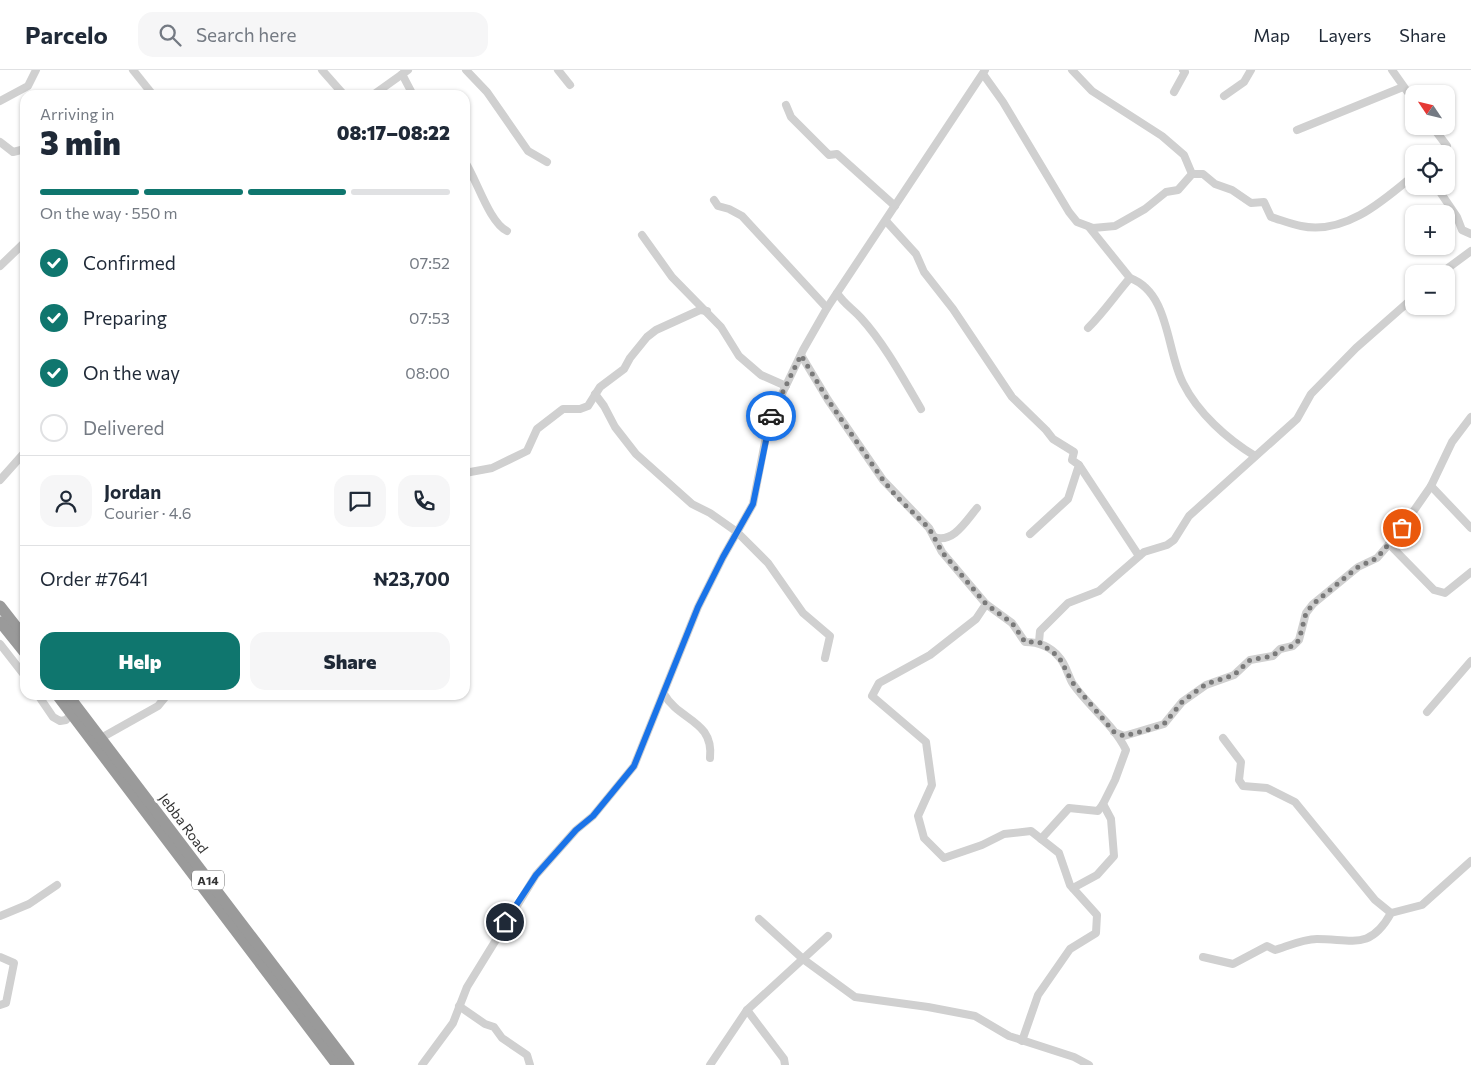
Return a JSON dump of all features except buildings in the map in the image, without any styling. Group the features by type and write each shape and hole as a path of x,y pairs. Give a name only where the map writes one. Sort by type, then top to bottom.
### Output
{"highway":[{"path":"0,606 20,632"},
{"path":"0,622 20,648"},
{"path":"61,700 337,1065"},
{"name":"Jebba Road","path":"72,700 349,1065"}],"street":[{"path":"21,90 28,86 36,70"},
{"path":"133,70 149,90"},
{"path":"322,70 340,90"},
{"path":"466,70 487,92 528,150 547,162"},
{"path":"558,70 570,85"},
{"path":"1072,70 1092,91 1162,136 1184,155 1192,174"},
{"path":"1174,92 1185,72 1184,70"},
{"path":"1224,96 1244,82 1251,70"},
{"path":"1392,70 1405,90"},
{"path":"380,90 405,72 411,90"},
{"path":"422,1065 452,1023 467,987 482,959 536,875 576,830 593,816 634,766 698,607 753,504 770,421 801,355 827,308 984,72 1004,102 1068,212 1077,222 1089,227 1104,228 1115,226 1145,209 1166,192 1178,190 1192,174 1203,174 1215,184 1232,190 1251,203 1264,202 1271,216 1302,226 1339,225 1383,202 1405,183"},
{"path":"1297,130 1403,87"},
{"path":"0,101 20,90"},
{"path":"786,105 791,117 829,155 837,154 895,206"},
{"path":"0,142 13,152 20,150"},
{"path":"470,170 498,226 507,231"},
{"path":"1442,195 1457,217 1462,230 1471,234"},
{"path":"714,200 718,206 730,209 742,216 827,308"},
{"path":"886,221 916,254 924,272 953,309 1012,397 1053,439 1074,452 1072,460 1079,466 1139,556"},
{"path":"1089,227 1130,278 1148,287 1170,333 1173,357 1183,383 1194,399 1227,436 1255,456"},
{"path":"642,235 672,277 708,311 721,327 739,356 761,375 786,386"},
{"path":"0,266 20,247"},
{"path":"1452,265 1471,251"},
{"path":"1088,328 1102,314 1111,299 1130,278"},
{"path":"837,293 846,306 860,317 906,384 921,410"},
{"path":"691,314 693,298"},
{"path":"1039,642 1040,631 1068,603 1099,591 1144,552 1166,545 1174,540 1189,516 1297,419 1311,394 1350,355 1405,305"},
{"path":"470,472 492,468 527,451 537,429 563,409 580,409 588,406 600,387 624,369 646,337 656,330 700,310 708,311"},
{"path":"801,355 828,400 883,480 896,496 929,528 942,552 986,604 1012,623 1025,642 1039,642 1059,657 1072,682 1114,732 1126,750 1116,780 1098,811 1068,808 1041,839"},
{"path":"594,394 604,406 615,427 636,454 692,504 710,513 738,532 768,563 803,613 830,636 825,658"},
{"path":"1114,732 1124,736 1164,724 1182,702 1206,684 1234,675 1250,660 1273,656 1280,649 1293,646 1299,640 1306,613 1313,604 1358,567 1377,558 1390,544 1431,486 1458,432 1471,417"},
{"path":"0,480 20,458"},
{"path":"1030,534 1068,499 1079,466"},
{"path":"1431,486 1471,528"},
{"path":"934,537 941,540 953,535 977,508"},
{"path":"1390,544 1434,590 1439,592 1445,593 1471,572"},
{"path":"986,604 976,619 930,655 878,683 872,696 926,742 932,785 918,816 924,838 944,858 982,845 1004,834 1031,830 1059,853 1073,888 1097,915 1096,933 1070,949 1038,995 1022,1041"},
{"path":"0,644 20,670"},
{"path":"1427,712 1471,661"},
{"path":"664,694 670,705 698,724 706,734 711,746 710,758"},
{"path":"41,700 53,718 60,722 66,720 71,714"},
{"path":"101,738 158,706 163,700"},
{"path":"1223,738 1241,762 1240,780 1243,786 1267,788 1295,802 1358,880 1391,914"},
{"path":"1073,888 1097,875 1114,856 1110,819 1103,804"},
{"path":"1203,957 1233,964 1267,946 1276,950 1309,939 1364,940 1380,931 1391,914 1422,905 1471,861"},
{"path":"0,916 29,904 57,885"},
{"path":"759,919 803,959 855,997 928,1007 975,1016 1009,1036 1074,1057 1089,1065"},
{"path":"710,1065 746,1010 828,936"},
{"path":"0,957 14,963 6,1003 0,1005"},
{"path":"459,1006 485,1024 494,1027 502,1038 526,1055 530,1065"},
{"path":"746,1010 784,1059 785,1065"}],"way so far":[{"path":"771,416 801,355 828,400 883,480 896,496 914,511 929,528 942,552 986,604 1012,623 1025,642 1039,642 1059,657 1072,682 1100,718 1114,732 1124,736 1164,724 1182,702 1200,691 1206,684 1234,675 1250,660 1273,656 1280,649 1293,646 1299,640 1306,613 1313,604 1358,567 1377,558 1402,528"}],"route":[{"path":"505,922 536,875 576,830 593,816 634,766 698,607 753,504 771,416"}]}
